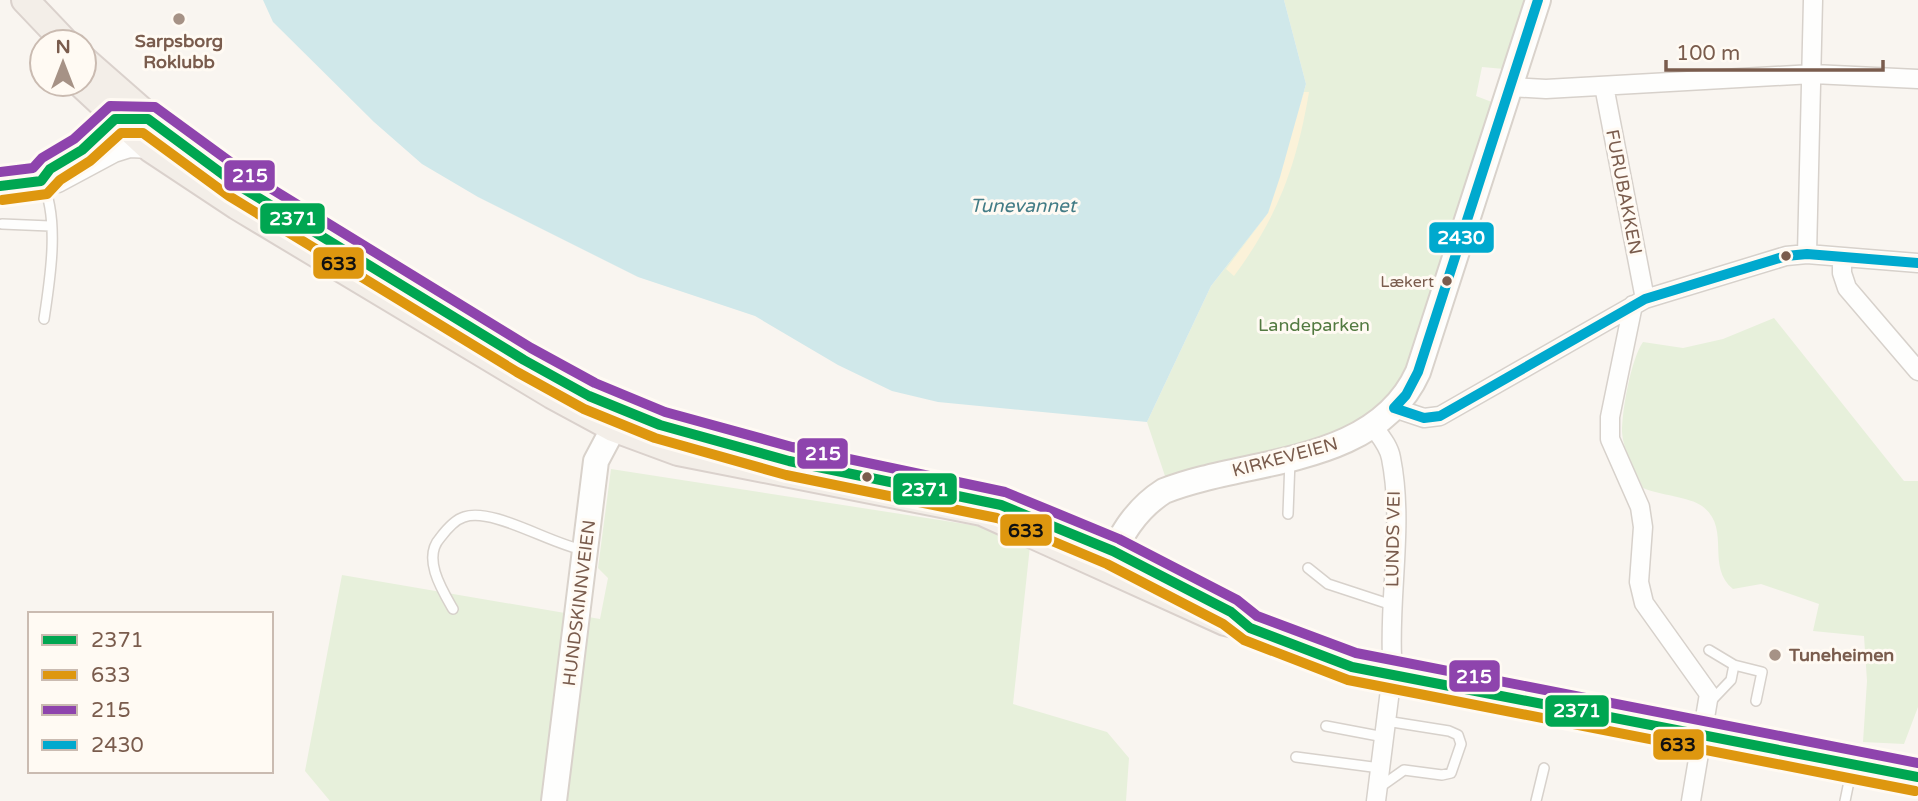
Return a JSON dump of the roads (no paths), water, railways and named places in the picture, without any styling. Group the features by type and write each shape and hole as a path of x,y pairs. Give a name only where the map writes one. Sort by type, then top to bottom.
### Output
{"main road":[{"path":"7,0 29,28"},
{"path":"25,0 52,28"},
{"path":"98,73 148,119 213,168 618,420"},
{"path":"95,98 151,149 237,206 618,420 1001,505 1109,559 1225,622 1250,628 1298,649 1392,677 1918,777"}],"street":[{"name":"KIRKEVEIEN","path":"1109,559 1126,525 1139,510 1164,491 1351,438 1373,426 1406,395 1418,372 1538,0"},
{"path":"1807,254 1813,0"},
{"path":"1510,87 1546,89 1813,74 1918,79"},
{"name":"FURUBAKKEN","path":"1604,86 1639,302 1610,417 1610,439 1640,507 1643,527 1639,582 1644,603 1709,694 1710,702"},
{"path":"41,181 50,169 73,157 115,119 148,119"},
{"path":"0,186 41,181 58,183 130,148 151,149"},
{"path":"1394,408 1424,418 1458,409 1639,302 1786,256 1807,254 1918,263"},
{"path":"1842,257 1842,273 1847,288 1918,371"},
{"name":"HUNDSKINNVEIEN","path":"554,801 596,461 618,420"},
{"name":"LUNDS VEI","path":"1373,426 1387,446 1391,458 1395,496 1392,657"},
{"path":"1377,795 1390,690"},
{"path":"1691,801 1710,702"}],"lane":[{"path":"41,181 47,192 50,226 50,278 44,318"},
{"path":"2,224 50,226"},
{"path":"1288,514 1289,457"},
{"path":"453,609 440,588 433,559 436,542 463,517 497,519 564,547 586,550"},
{"path":"1308,568 1328,584 1392,605"},
{"path":"1709,650 1734,665 1762,672 1756,701"},
{"path":"1710,702 1731,680 1734,665"},
{"path":"1326,726 1449,731 1458,735 1461,744 1451,773 1442,775 1404,770 1377,795"},
{"path":"1296,757 1380,768"},
{"path":"1845,801 1853,765"},
{"path":"1536,801 1544,768"}],"water":[{"name":"Tunevannet","path":"263,0 1284,0 1306,84 1268,213 1211,286 1147,422 938,402 892,391 838,365 755,316 638,277 478,197 422,164 374,122 273,22"}],"place":[{"name":"Sarpsborg Roklubb","path":"179,19"},
{"name":"Lækert","path":"1447,281"},
{"name":"Tuneheimen","path":"1775,655"}],"park label":[{"name":"Landeparken","path":"1314,325"}]}
